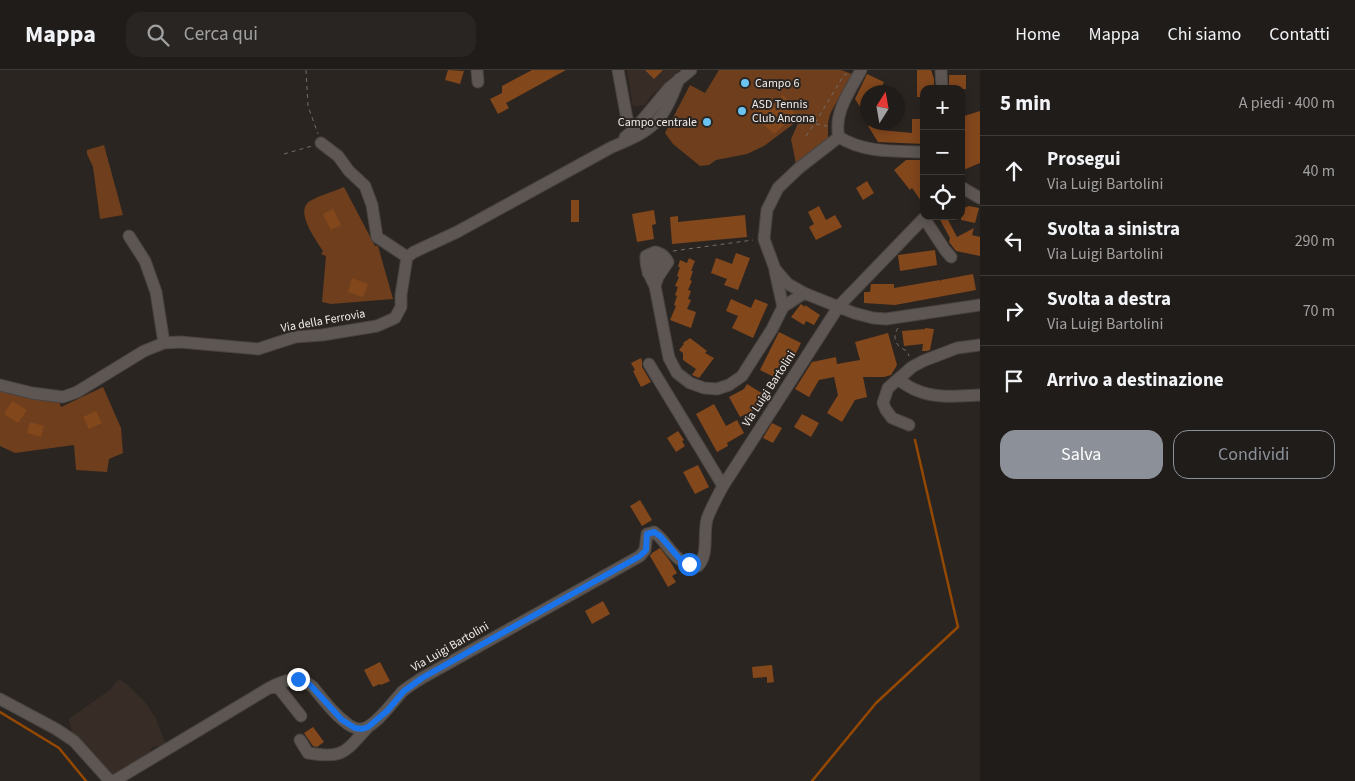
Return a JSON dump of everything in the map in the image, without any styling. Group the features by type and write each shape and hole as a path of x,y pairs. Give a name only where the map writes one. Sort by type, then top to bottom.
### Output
{"street":[{"path":"618,70 627,119 636,132"},
{"path":"636,132 669,88 691,70"},
{"path":"942,70 942,85"},
{"path":"783,307 775,269 764,239 768,210 778,188 838,132 840,112 856,71"},
{"path":"321,143 338,156 349,171 365,186 372,205 378,237 407,257 457,232 636,132 654,124 666,108 679,79"},
{"path":"625,104 633,113 648,114"},
{"path":"648,114 654,124"},
{"path":"838,132 847,142 875,150 920,152"},
{"path":"965,193 980,198"},
{"name":"Via Luigi Bartolini","path":"368,727 387,711 404,691 422,678 640,556 646,550 647,534 650,532 660,536 679,558 689,564 698,566 703,561 706,522 723,486 839,306 923,220"},
{"path":"928,220 951,257"},
{"path":"129,236 145,261 156,292 164,343"},
{"path":"655,286 658,276 668,262 666,257 658,258 654,252 646,256 645,264 655,286 669,358 678,373 690,383 704,388 716,389 729,385 742,376 772,329 783,307 804,293"},
{"name":"Via della Ferrovia","path":"0,385 63,398 77,392 144,351 164,343 180,342 258,349 295,338 377,326 395,318 401,307 407,257"},
{"path":"775,269 788,284 804,293 854,313 873,318 886,319 980,305"},
{"path":"909,425 892,418 886,410 883,403 888,388 912,367 929,359 957,348 980,345"},
{"path":"649,364 723,486"},
{"path":"898,380 916,390 935,396 980,395"},
{"path":"114,781 269,688 290,679 307,682 342,720 355,728 362,729 368,727"},
{"path":"269,688 278,687 301,716"},
{"path":"0,699 56,729 74,741 110,781"},
{"path":"300,740 308,753 326,756 342,753 368,727"}],"path":[{"path":"284,154 321,143 308,106 306,70"},
{"path":"806,136 844,74 856,71"},
{"path":"815,123 838,132"},
{"path":"658,258 764,239"},
{"path":"900,324 894,338 897,345 904,350"}],"shaded area":[{"path":"627,70 679,70 648,99 646,105 633,106"},
{"name":"ASD Tennis Club Ancona","path":"719,70 841,70 852,74 830,114 828,138 796,164 791,139 800,119 764,146 747,154 716,160 709,165 700,166 673,144 665,133 690,85 705,93"},
{"path":"104,145 123,215 100,219 93,167 87,150"},
{"path":"344,187 375,246 378,246 393,299 331,304 322,302 326,256 321,254 323,251 308,226 304,211 310,201"},
{"path":"103,387 121,428 123,453 109,459 107,472 76,470 74,445 15,453 0,446 0,390 59,401 61,407"},
{"path":"119,679 145,702 156,719 166,745 152,747 149,756 119,774 110,774 72,732 69,719 110,690"}],"building":[{"path":"448,70 464,71 460,84 445,80"},
{"path":"532,70 566,70 506,103 509,108 498,114 490,99 502,93 502,86"},
{"path":"645,70 663,70 654,79"},
{"path":"917,70 931,70 934,85 920,85 920,97 917,97"},
{"path":"867,74 884,82 882,85 862,85"},
{"path":"949,75 966,75 966,89 965,85 949,85"},
{"path":"860,89 860,107 855,99"},
{"path":"783,95 789,101 786,104 796,114 774,134 753,116 766,103 770,107"},
{"path":"980,111 980,163 965,169 965,130 965,116"},
{"path":"912,119 920,119 920,144 878,142 870,130 880,130 912,133"},
{"path":"906,160 920,160 920,199 912,188 910,190 894,170"},
{"path":"867,181 874,193 863,200 856,188"},
{"path":"571,200 579,200 579,222 571,222"},
{"path":"819,206 826,220 835,215 842,227 816,240 809,227 814,224 808,212"},
{"path":"969,206 979,208 975,223 961,220 965,220 965,208"},
{"path":"333,209 341,225 331,230 323,214"},
{"path":"654,210 656,224 652,225 654,239 637,242 632,214"},
{"path":"745,215 747,237 672,244 670,217 678,216 678,222"},
{"path":"940,220 948,220 957,237 974,228 972,235 980,237 980,256 956,251 949,242 950,238"},
{"path":"935,250 937,265 900,271 898,255"},
{"path":"736,253 750,258 738,290 724,285 727,279 711,273 716,258 732,264"},
{"path":"689,258 695,261 691,271 693,271 690,280 692,281 688,290 691,291 688,299 691,300 687,309 696,312 691,328 670,320 676,306 674,305 677,296 675,295 678,287 675,286 679,277 677,276 680,260 687,263"},
{"path":"973,274 976,290 895,305 864,303 864,292 870,292 871,284 894,284 894,288 940,280 940,282 941,280"},
{"path":"352,278 368,284 363,297 348,292"},
{"path":"731,299 751,308 755,299 768,304 753,338 732,328 738,316 726,311"},
{"path":"801,304 820,315 814,325 806,321 804,325 791,317"},
{"path":"925,328 934,329 930,350 922,351 923,344 904,346 902,331"},
{"path":"779,332 801,343 795,355 789,352 776,378 760,370"},
{"path":"888,333 897,365 891,375 863,377 867,397 855,400 842,422 827,413 838,395 834,377 819,380 809,397 795,389 812,362 836,357 837,364 860,360 855,342"},
{"path":"690,338 707,351 705,353 714,358 699,378 692,375 696,369 683,360 683,353 679,350 683,343"},
{"path":"641,358 642,367 651,382 641,387 631,363"},
{"path":"747,384 768,397 763,406 740,417 729,397 744,389"},
{"path":"12,401 27,410 18,423 4,414"},
{"path":"714,404 726,426 737,420 744,433 727,443 728,446 717,452 696,414"},
{"path":"96,411 102,423 89,429 83,417"},
{"path":"802,414 819,423 811,437 794,427"},
{"path":"30,422 44,426 41,437 27,433"},
{"path":"772,423 782,428 773,443 763,438"},
{"path":"678,431 684,440 682,441 685,446 676,452 667,438"},
{"path":"698,465 709,487 695,494 683,472"},
{"path":"640,500 652,520 642,526 630,506"},
{"path":"660,548 677,573 672,576 676,582 668,587 650,556"},
{"path":"603,601 610,614 592,624 585,611"},
{"path":"380,662 390,681 373,687 364,670"},
{"path":"772,665 774,682 767,683 767,677 753,678 752,667"},
{"path":"313,727 324,742 317,747 313,746 304,733"}],"waterway":[{"path":"812,781 876,703 958,627 915,440"},
{"path":"0,712 59,748 86,781"}],"place":[{"name":"Campo 6","path":"745,83"},
{"name":"ASD Tennis Club Ancona","path":"742,111"},
{"name":"Campo centrale","path":"707,122"}],"route":[{"path":"298,679 307,682 342,720 355,728 362,729 368,727 387,711 409,686 640,556 646,550 647,534 650,532 660,536 679,558 689,564"}]}
